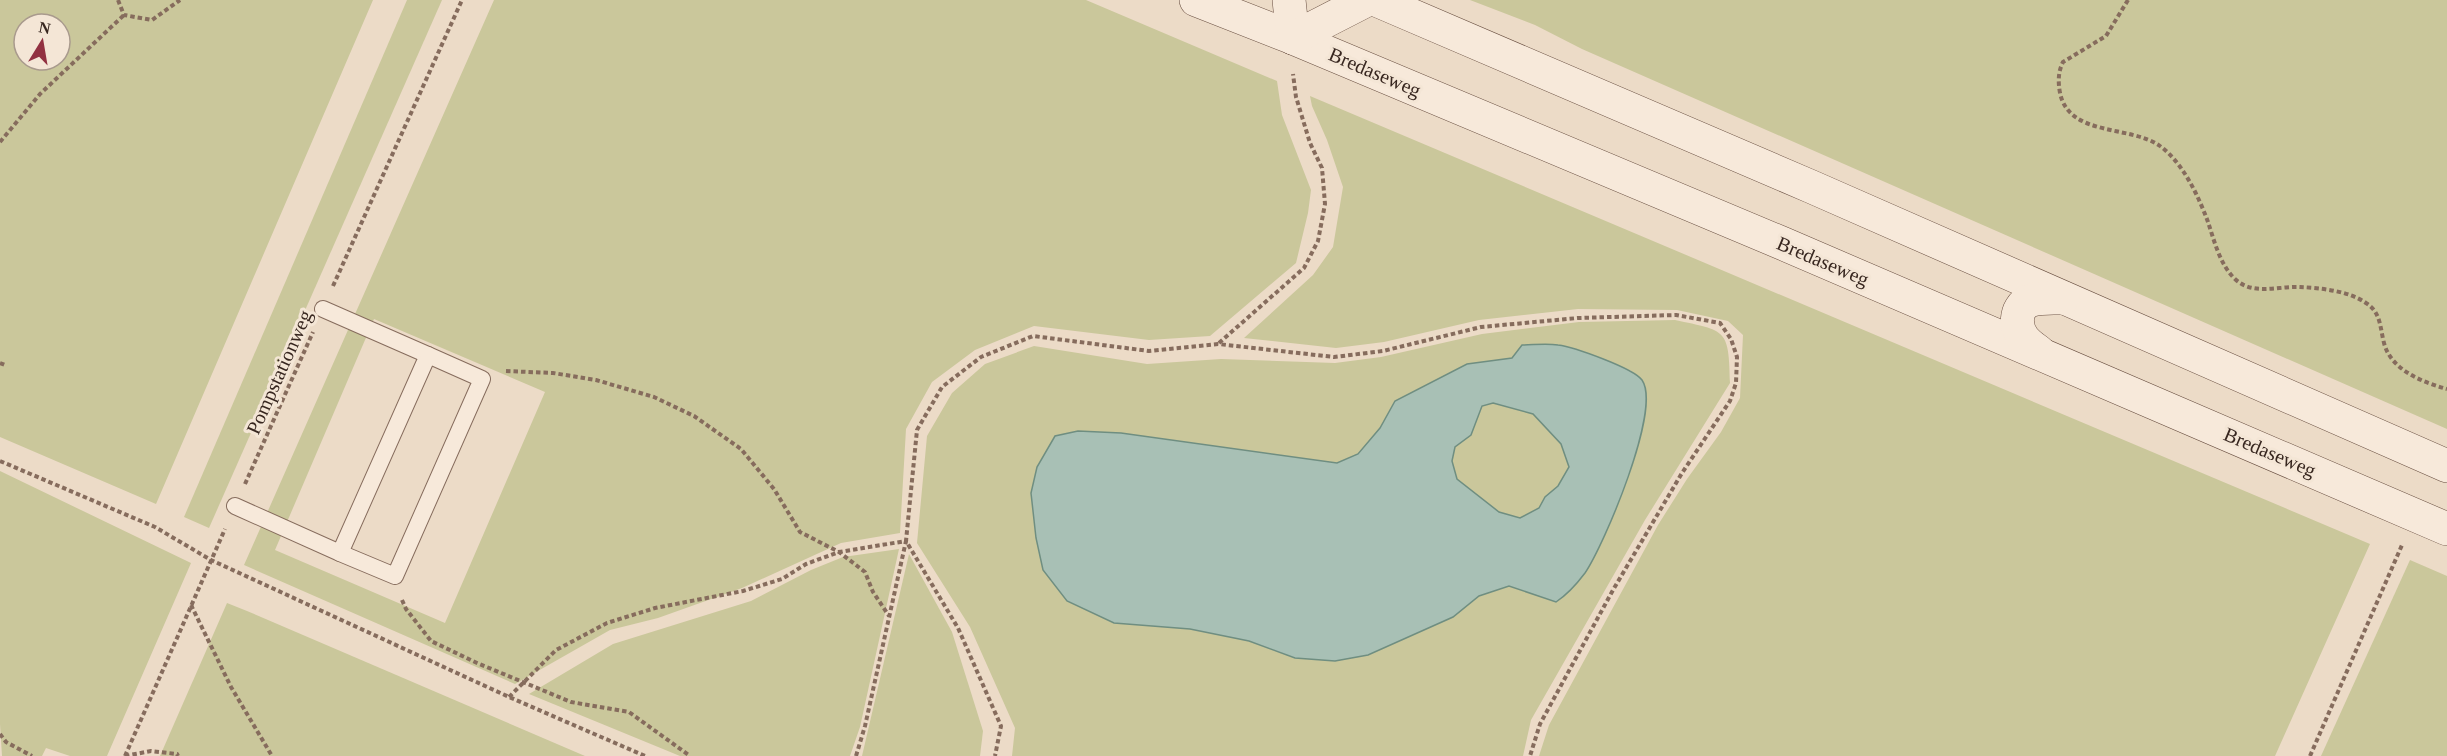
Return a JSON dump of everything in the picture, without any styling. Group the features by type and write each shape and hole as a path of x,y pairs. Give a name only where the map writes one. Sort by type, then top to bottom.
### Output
{"main road":[{"name":"Bredaseweg","path":"1196,0 1293,52 2039,352 2447,529"},
{"path":"1289,0 1293,52"},
{"path":"1293,52 1367,0"},
{"path":"1376,0 1812,187 2447,466"},
{"path":"2039,352 2024,339 2017,327 2018,312 2027,302 2044,298 2063,298"}],"lane":[{"path":"235,506 394,576 482,379 323,309"},
{"path":"340,553 428,355"}],"path":[{"path":"118,0 124,15"},
{"path":"124,15 152,20 180,0"},
{"name":"Pompstationweg","path":"125,756 462,0"},
{"path":"2128,0 2106,36 2063,62 2058,84 2062,100 2071,112 2088,124 2130,133 2157,143 2169,153 2195,193 2225,264 2233,278 2245,287 2260,290 2314,288 2348,294 2367,303 2377,312 2388,353 2399,367 2407,373 2447,389"},
{"path":"0,142 40,94 124,15"},
{"path":"1218,344 1304,268 1318,241 1325,204 1322,168 1310,143 1296,97 1293,52"},
{"path":"856,756 865,726 906,541 917,430 942,387 981,357 1033,336 1149,351 1218,344 1334,357 1383,351 1481,327 1578,318 1676,315 1720,323 1731,339 1737,357 1736,383 1730,401 1682,473 1613,590 1540,724 1530,756"},
{"path":"456,368 553,373 596,380 654,397 694,416 741,449 774,489 800,532 839,552 865,572 873,592 889,616"},
{"path":"0,461 155,527 211,560 509,698 645,756"},
{"path":"509,698 556,650 607,623 655,608 743,591 782,579 806,564 839,552 906,541"},
{"path":"906,541 958,628 1001,726 995,756"},
{"path":"2310,756 2404,542"},
{"path":"394,576 406,609 432,641 477,663 571,702 628,712 690,756"},
{"path":"191,605 231,687 272,756"},
{"path":"0,734 6,742 32,756"},
{"path":"125,756 150,751 178,756"}],"shaded area":[{"path":"0,0 373,0 156,504 0,437"},
{"path":"407,0 442,0 209,528 184,517"},
{"path":"494,0 1086,0 1277,81 1282,115 1311,190 1296,263 1210,336 1149,340 1034,326 975,350 932,382 906,429 900,533 841,543 742,588 658,618 610,630 515,684 244,565","holes":["374,319 545,392 445,623 275,550"]},
{"path":"1470,0 2447,0 2447,429 1582,49 1535,25"},
{"path":"1310,96 2370,544 2275,756 1539,756 1549,725 1658,525 1721,432 1740,398 1743,335 1728,321 1677,310 1578,309 1479,320 1384,342 1336,348 1244,338 1313,275 1333,247 1343,187"},
{"path":"1675,320 1715,330 1726,342 1730,383 1645,520 1531,720 1523,756 1012,756 1015,728 970,627 917,543 927,436 952,393 985,364 1034,346 1147,364 1221,359 1335,363 1381,357 1482,334 1579,322","holes":["1512,358 1630,370 1642,381 1646,397 1643,425 1633,463 1586,571 1556,602 1509,585 1479,596 1453,617 1368,655 1295,658 1249,641 1190,629 1114,623 1043,570 1036,538 1031,493 1121,433 1337,463 1358,454 1380,428 1396,401 1467,364"]},
{"path":"1549,344 1566,347 1603,359 1636,375 1642,380 1646,395 1638,446 1605,535 1585,573 1572,589 1556,602 1509,586 1479,596 1453,617 1368,655 1335,661 1295,658 1249,641 1190,629 1114,623 1067,601 1043,570 1036,538 1031,493 1037,467 1055,436 1078,431 1121,433 1337,463 1358,454 1380,428 1395,401 1467,364 1512,358 1522,345","holes":["1493,403 1533,414 1561,444 1569,467 1558,486 1545,497 1539,508 1520,518 1499,512 1457,479 1452,461 1455,447 1471,435 1482,406"]},
{"path":"1492,403 1533,414 1561,444 1569,467 1558,486 1545,497 1539,508 1520,518 1499,512 1457,479 1452,461 1455,447 1471,435 1482,405"},
{"path":"0,471 191,563 107,756 70,756 46,748 42,756 2,756"},
{"path":"899,549 860,727 850,756 680,756 529,694 613,644 751,601 811,570 843,557"},
{"path":"909,554 952,632 983,731 980,756 862,756"},
{"path":"2410,560 2447,576 2447,756 2321,756"},
{"path":"227,603 247,611 585,756 160,756"}]}
